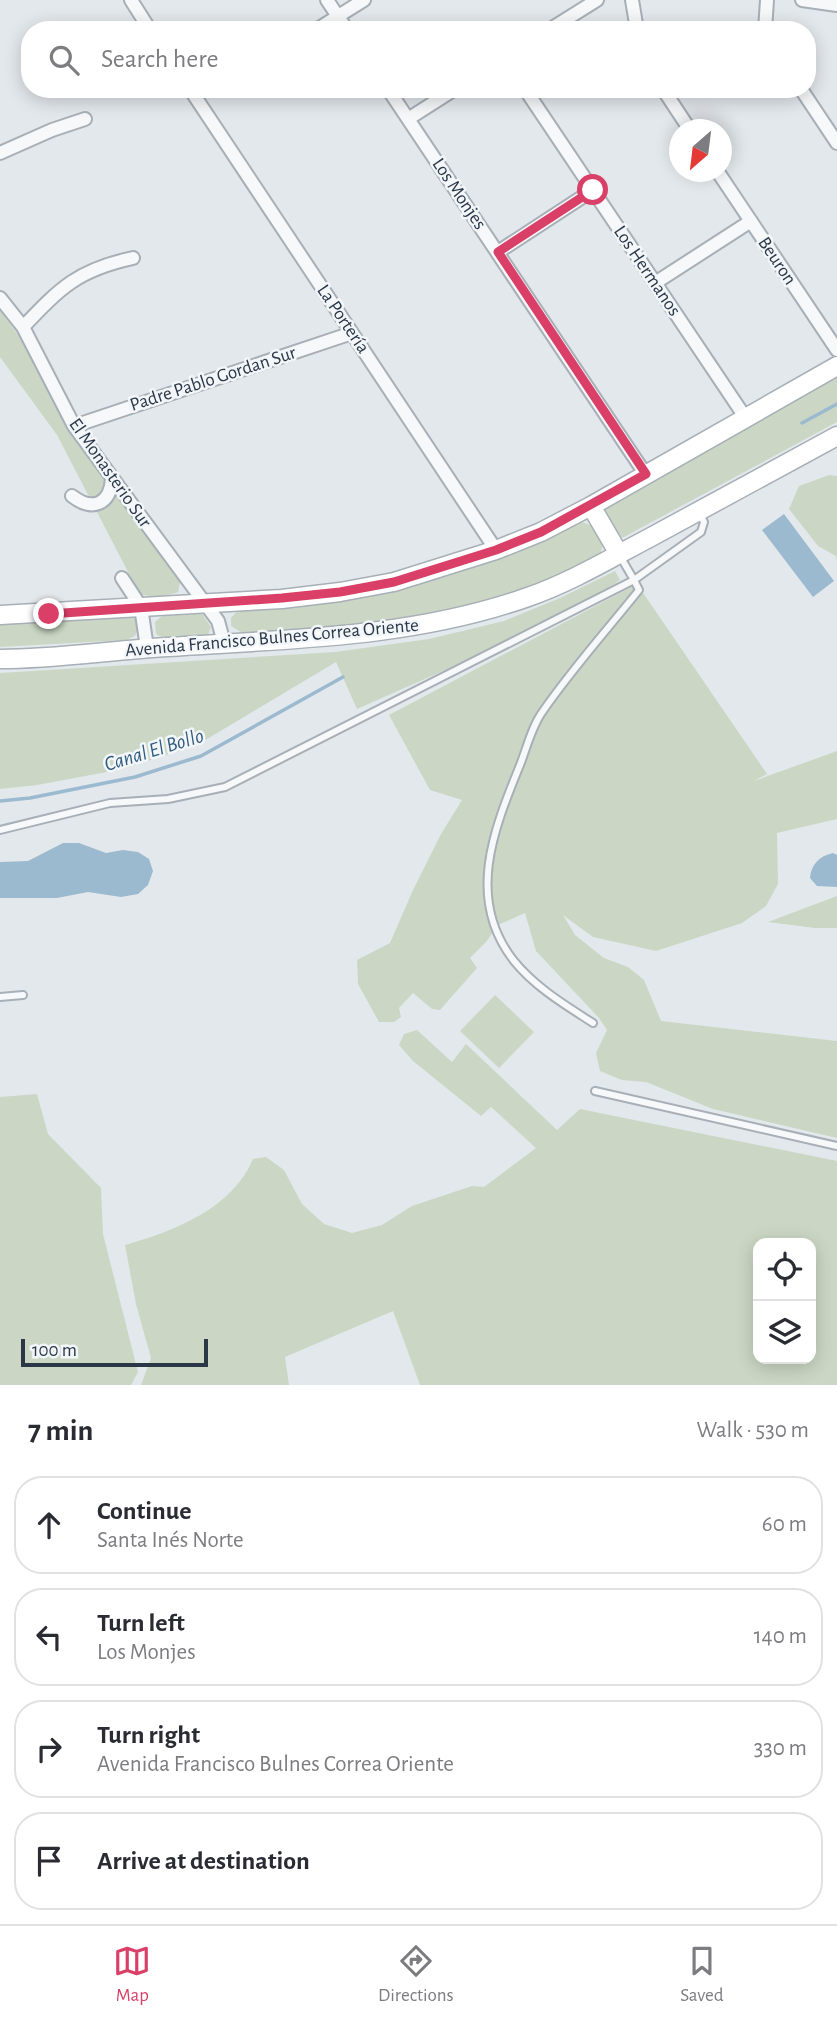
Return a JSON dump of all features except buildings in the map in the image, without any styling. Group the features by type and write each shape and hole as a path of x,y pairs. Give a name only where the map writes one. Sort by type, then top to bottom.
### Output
{"street":[{"path":"131,0 144,21"},
{"path":"327,0 341,21"},
{"path":"332,21 364,0"},
{"path":"563,21 597,0"},
{"path":"632,0 636,21"},
{"path":"766,21 767,0"},
{"path":"802,0 837,5"},
{"name":"La Portería","path":"196,98 496,550"},
{"name":"Los Monjes","path":"394,98 646,474"},
{"path":"408,119 441,98"},
{"name":"Los Hermanos","path":"531,98 745,417"},
{"path":"669,98 683,119"},
{"path":"807,98 837,143"},
{"path":"0,153 52,130 85,120"},
{"name":"Beuron","path":"725,182 837,350"},
{"path":"498,252 593,190"},
{"path":"655,283 751,221"},
{"path":"23,327 63,286 79,275 106,264 133,258"},
{"name":"El Monasterio Sur","path":"0,299 23,327 74,426 218,621 225,643"},
{"name":"Padre Pablo Gordan Sur","path":"74,426 352,333"},
{"name":"Avenida Francisco Bulnes Correa Oriente","path":"0,615 294,597 394,582 496,550 541,532 837,366"},
{"name":"Avenida Francisco Bulnes Correa Oriente","path":"0,659 63,657 148,648 352,635 412,627 489,611 585,573 837,436"},
{"path":"72,496 82,504 94,505 104,500 111,491 112,479"},
{"path":"591,506 619,554"},
{"path":"122,578 141,607 148,648"}],"lane":[{"path":"0,830 110,803 168,799 225,787 634,580 701,531 704,522 699,511"},
{"path":"593,1023 538,985 513,960 492,914 485,879 493,837 541,713 639,590 619,554"},
{"path":"0,996 23,995"},
{"path":"595,1091 837,1146"}],"green space":[{"path":"0,310 29,350 70,433 178,577 178,592 158,596 139,593 57,435 0,357"},
{"path":"837,376 837,422 624,537 614,536 603,514 604,505"},
{"path":"829,475 837,476 837,561 836,556 818,546 789,509 799,486"},
{"path":"582,522 592,526 603,545 599,557 494,601 458,611 378,624 244,634 231,626 231,618 238,610 329,600 449,575 492,562"},
{"path":"615,571 620,580 569,615 357,709 336,662 197,745 123,769 0,789 0,673 335,652 429,639 504,621"},
{"path":"637,584 767,774 754,781 837,751 837,819 777,833 778,884 766,906 742,923 656,951 593,937 563,915 575,935 604,958 628,967 644,980 661,1021 837,1041 837,1138 713,1109 646,1082 622,1080 600,1071 596,1053 607,1030 536,951 525,913 498,925 470,958 477,968 440,1010 432,1009 413,993 399,1008 401,1017 394,1022 379,1022 358,984 357,960 390,943 441,834 462,800 430,790 389,715"},
{"path":"129,613 137,619 139,627 135,636 126,640 0,647 0,622"},
{"path":"202,614 211,627 208,635 181,640 156,634 155,622 162,616"},
{"path":"837,896 837,928 768,922"},
{"path":"495,995 534,1032 499,1068 460,1031"},
{"path":"417,1030 452,1062 466,1044 557,1130 580,1109 837,1161 837,1385 420,1385 393,1311 285,1357 289,1385 141,1385 151,1358 136,1304 125,1245 163,1233 200,1216 231,1192 253,1159 266,1157 284,1170 302,1204 324,1224 352,1233 382,1225 412,1206 472,1186 484,1187 536,1148 491,1107 481,1116 413,1061 399,1045 404,1034"},
{"path":"37,1094 48,1134 101,1188 103,1234 138,1372 131,1385 0,1385 0,1097"}],"water":[{"path":"784,514 834,581 813,597 762,530"},
{"path":"63,843 79,843 106,853 123,850 138,852 149,859 153,871 148,885 138,894 121,897 88,892 57,898 0,898 0,862 28,861"},
{"path":"833,853 837,855 837,887 817,886 810,878 812,869 820,859"}],"waterway":[{"name":"Canal El Bollo","path":"802,423 837,404"},
{"name":"Canal El Bollo","path":"0,801 30,798 135,777 201,756 343,677"}],"route":[{"path":"49,614 282,598 340,592 394,582 496,550 541,532 646,474 498,252 593,190"}]}
